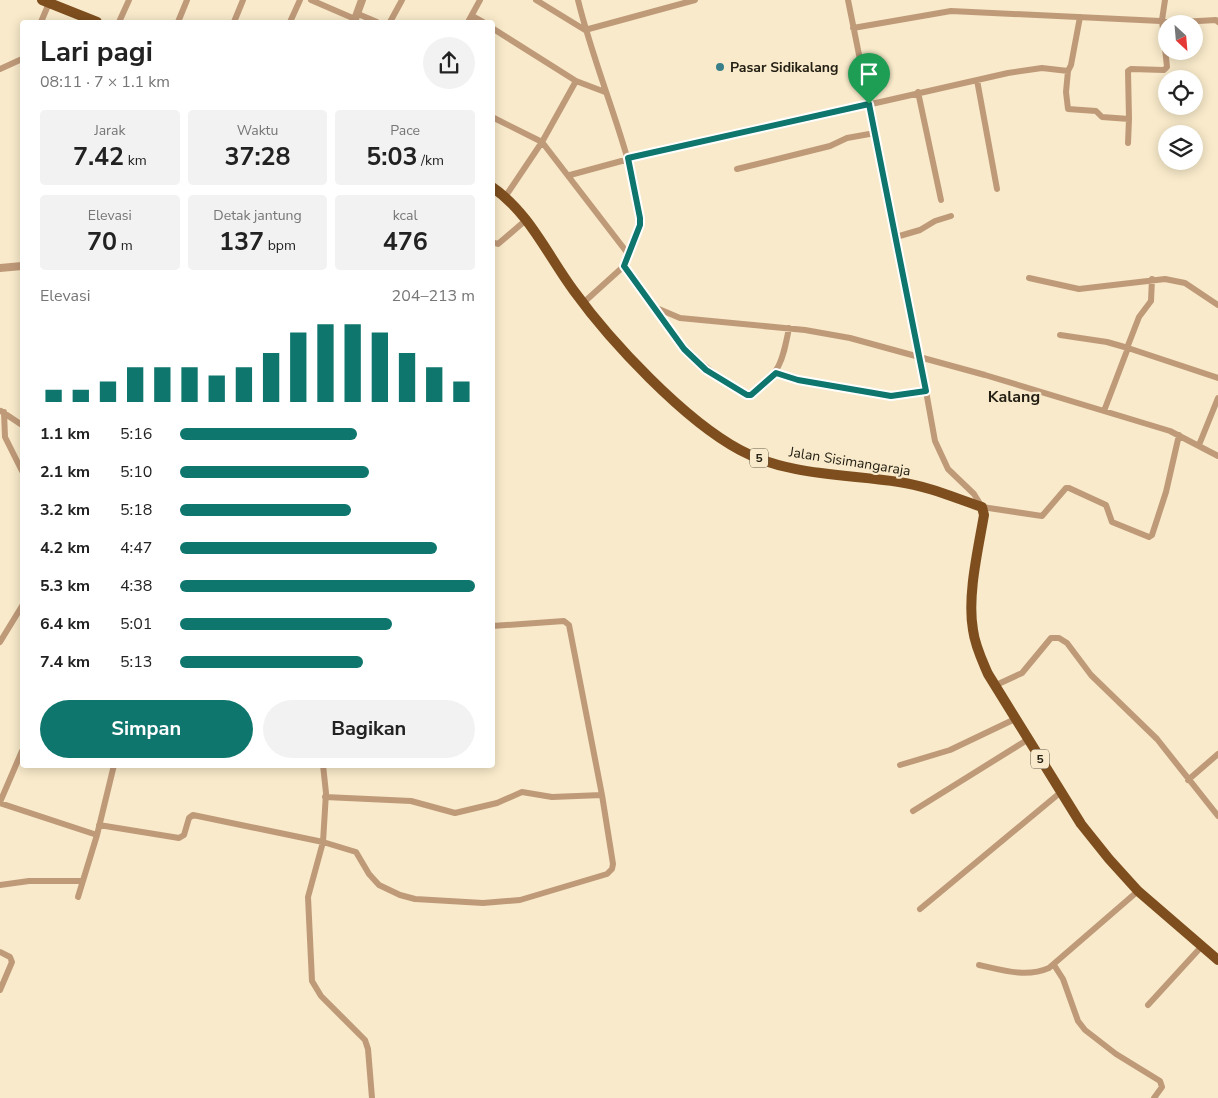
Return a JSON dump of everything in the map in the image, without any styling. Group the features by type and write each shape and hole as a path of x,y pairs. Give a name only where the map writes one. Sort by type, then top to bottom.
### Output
{"highway":[{"path":"51,1 93,20"},
{"path":"51,1 100,20"},
{"name":"Jalan Sisimangaraja","path":"495,190 505,197 525,221 584,306 670,396 716,434 742,451 763,460 800,470 916,485 982,507"},
{"name":"Jalan Sisimangaraja","path":"495,191 525,221"},
{"name":"5","path":"982,507 984,515 971,616 979,654 994,686 1081,824 1138,891 1218,960"}],"street":[{"path":"120,20 129,0"},
{"path":"179,20 187,0"},
{"path":"235,20 243,0"},
{"path":"291,20 300,0"},
{"path":"311,0 356,18 362,0"},
{"path":"391,20 402,0"},
{"path":"469,20 480,0"},
{"path":"536,0 585,30 695,0"},
{"path":"578,0 585,30 628,158 640,218 624,266 584,306"},
{"path":"848,0 920,358 934,441 948,469 974,494 982,507 1042,516 1066,488 1069,488 1106,505 1112,522 1149,537 1152,535 1166,492 1178,435"},
{"path":"1163,15 1165,0"},
{"path":"42,20 51,1"},
{"path":"854,28 951,10 1158,20"},
{"path":"472,16 479,20"},
{"path":"1080,17 1071,66 1068,70 1066,92 1068,109 1096,111 1102,117 1129,119"},
{"path":"1203,21 1216,20 1218,22"},
{"path":"495,30 576,81 605,92"},
{"path":"0,69 20,60"},
{"path":"1128,143 1128,71 1129,69 1166,68 1165,60"},
{"path":"570,175 628,158 918,92 1036,69 1068,70"},
{"path":"977,80 997,189"},
{"path":"505,197 542,142 576,81"},
{"path":"918,92 940,200"},
{"path":"495,118 542,142 570,175 629,254"},
{"path":"737,169 812,151 847,138 875,133"},
{"path":"896,237 920,230 935,221 951,216"},
{"path":"495,243 498,244 525,221"},
{"path":"0,268 20,266"},
{"path":"624,266 684,349 706,370 747,395 751,395 776,373 784,354 789,328"},
{"path":"1029,278 1074,289 1152,280 1179,281 1218,306"},
{"path":"1104,411 1139,317 1151,301 1152,280"},
{"path":"654,307 680,318 695,321 789,328 850,338 986,375 1104,411 1178,435 1218,456"},
{"path":"1060,335 1107,342 1218,378"},
{"path":"776,373 798,380 891,396 926,391"},
{"path":"1199,445 1218,398"},
{"path":"2,411 20,424"},
{"path":"2,411 5,437 20,467"},
{"path":"0,642 20,609"},
{"path":"99,825 179,838 184,835 189,818 193,815 323,842 356,852 378,885 400,896 415,899 484,903 520,900 611,872 612,864 602,795 577,659 567,622 495,626"},
{"path":"994,686 1022,673 1046,642 1052,638 1060,638 1067,643 1107,692 1157,739 1218,816"},
{"path":"900,766 950,750 1015,719"},
{"path":"913,811 1027,740"},
{"path":"1188,780 1218,754"},
{"path":"20,756 0,803 97,835"},
{"path":"78,897 81,881 97,835 113,768"},
{"path":"323,768 326,797 323,842 308,897 312,981 321,996 365,1040 369,1057 372,1098"},
{"path":"326,797 411,801 455,813 497,803 522,792 552,797 602,795"},
{"path":"920,909 1061,792"},
{"path":"0,885 29,881 81,881"},
{"path":"980,965 1022,973 1041,972 1054,965 1138,891"},
{"path":"1148,1005 1202,946"},
{"path":"0,952 10,957 12,962 0,990"},
{"path":"1054,965 1063,979 1081,1026 1116,1054 1160,1081 1162,1088 1154,1098"}],"place":[{"name":"Pasar Sidikalang","path":"720,67"}],"district":[{"name":"Kalang","path":"1014,396"}],"route":[{"path":"869,104 926,391 891,396 798,380 776,373 751,395 747,395 706,370 684,349 624,266 640,225 640,212 628,158 869,104"}]}
